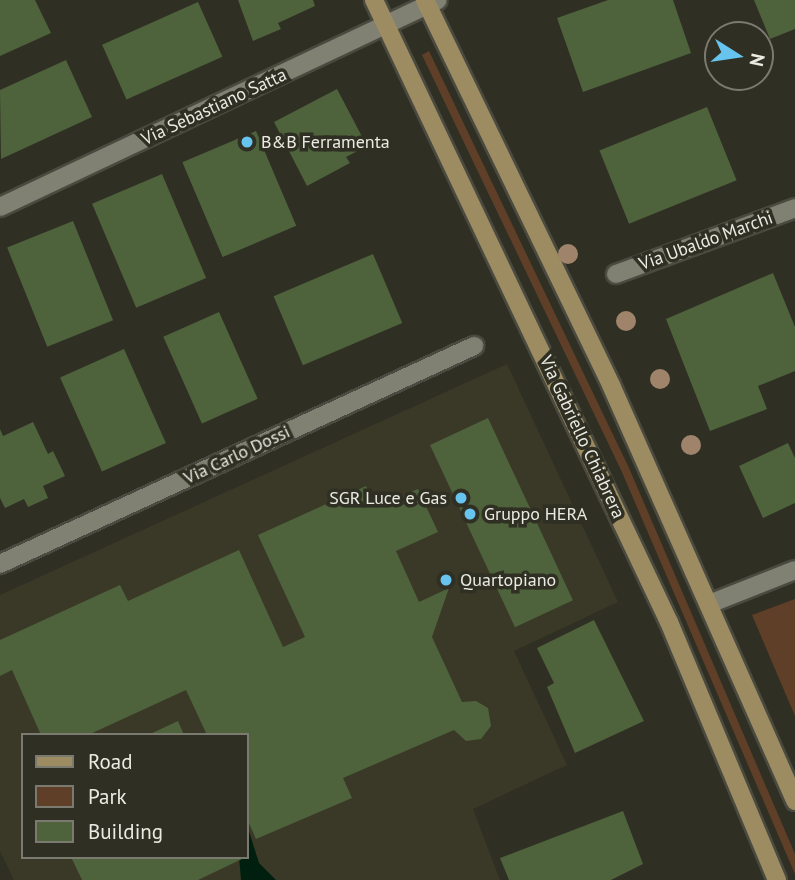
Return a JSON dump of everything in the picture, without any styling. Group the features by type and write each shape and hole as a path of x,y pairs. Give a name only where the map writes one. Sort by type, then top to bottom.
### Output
{"street":[{"name":"Via Gabriello Chiabrera","path":"374,0 668,622 777,880"},
{"name":"Via Sebastiano Satta","path":"0,207 387,25 430,2"},
{"path":"430,2 611,385 795,800"},
{"name":"Via Ubaldo Marchi","path":"616,274 795,208"},
{"name":"Via Carlo Dossi","path":"0,564 474,346"},
{"path":"709,604 795,570"}],"shaded area":[{"path":"507,364 618,602 514,651 567,765 473,809 500,880 14,880 0,851 0,595"},
{"path":"248,828 259,863 276,880 241,880 239,859 248,859"}],"green space":[{"path":"429,51 629,468 795,854 795,874 621,470 422,55"},
{"path":"795,599 795,716 752,615"}],"building":[{"path":"0,0 35,0 51,33 0,56"},
{"path":"238,0 313,0 315,6 278,23 281,29 253,41"},
{"path":"608,0 673,0 691,53 583,92 557,18"},
{"path":"754,0 795,0 795,29 774,37 774,21 763,21"},
{"path":"198,2 222,57 126,100 102,45"},
{"path":"66,60 92,117 1,159 0,90"},
{"path":"337,89 367,146 346,157 350,163 307,186 274,122"},
{"path":"707,107 737,180 629,224 599,150"},
{"path":"256,131 296,226 223,257 182,162"},
{"path":"162,174 206,278 136,308 92,204"},
{"path":"73,221 113,320 47,347 7,248"},
{"path":"373,254 402,323 303,365 274,296"},
{"path":"773,273 795,327 795,371 758,386 767,409 710,431 666,319"},
{"path":"219,312 258,399 202,424 163,337"},
{"path":"124,349 166,443 102,472 60,377"},
{"path":"488,418 573,600 515,627 430,445"},
{"path":"33,422 48,454 53,451 65,476 43,486 48,498 28,507 24,499 5,508 0,498 0,429 3,436"},
{"path":"788,443 795,458 795,503 763,518 739,466"},
{"path":"366,486 376,507 418,489 438,532 396,551 419,602 449,588 432,637 462,702 476,701 488,708 491,726 481,739 466,741 454,730 343,778 352,798 256,839 248,821 248,733 206,733 186,690 92,733 40,733 12,670 0,676 0,640 120,585 128,601 239,550 283,647 305,637 258,535"},
{"path":"594,620 644,721 575,753 547,687 554,683 537,648"},
{"path":"178,721 183,733 152,733"},
{"path":"623,811 643,864 611,880 509,880 500,858"},
{"path":"72,859 242,859 198,880 82,880"}],"place":[{"name":"B&B Ferramenta","path":"247,142"},
{"name":"SGR Luce e Gas","path":"461,498"},
{"name":"Gruppo HERA","path":"470,514"},
{"name":"Quartopiano","path":"446,580"}]}
